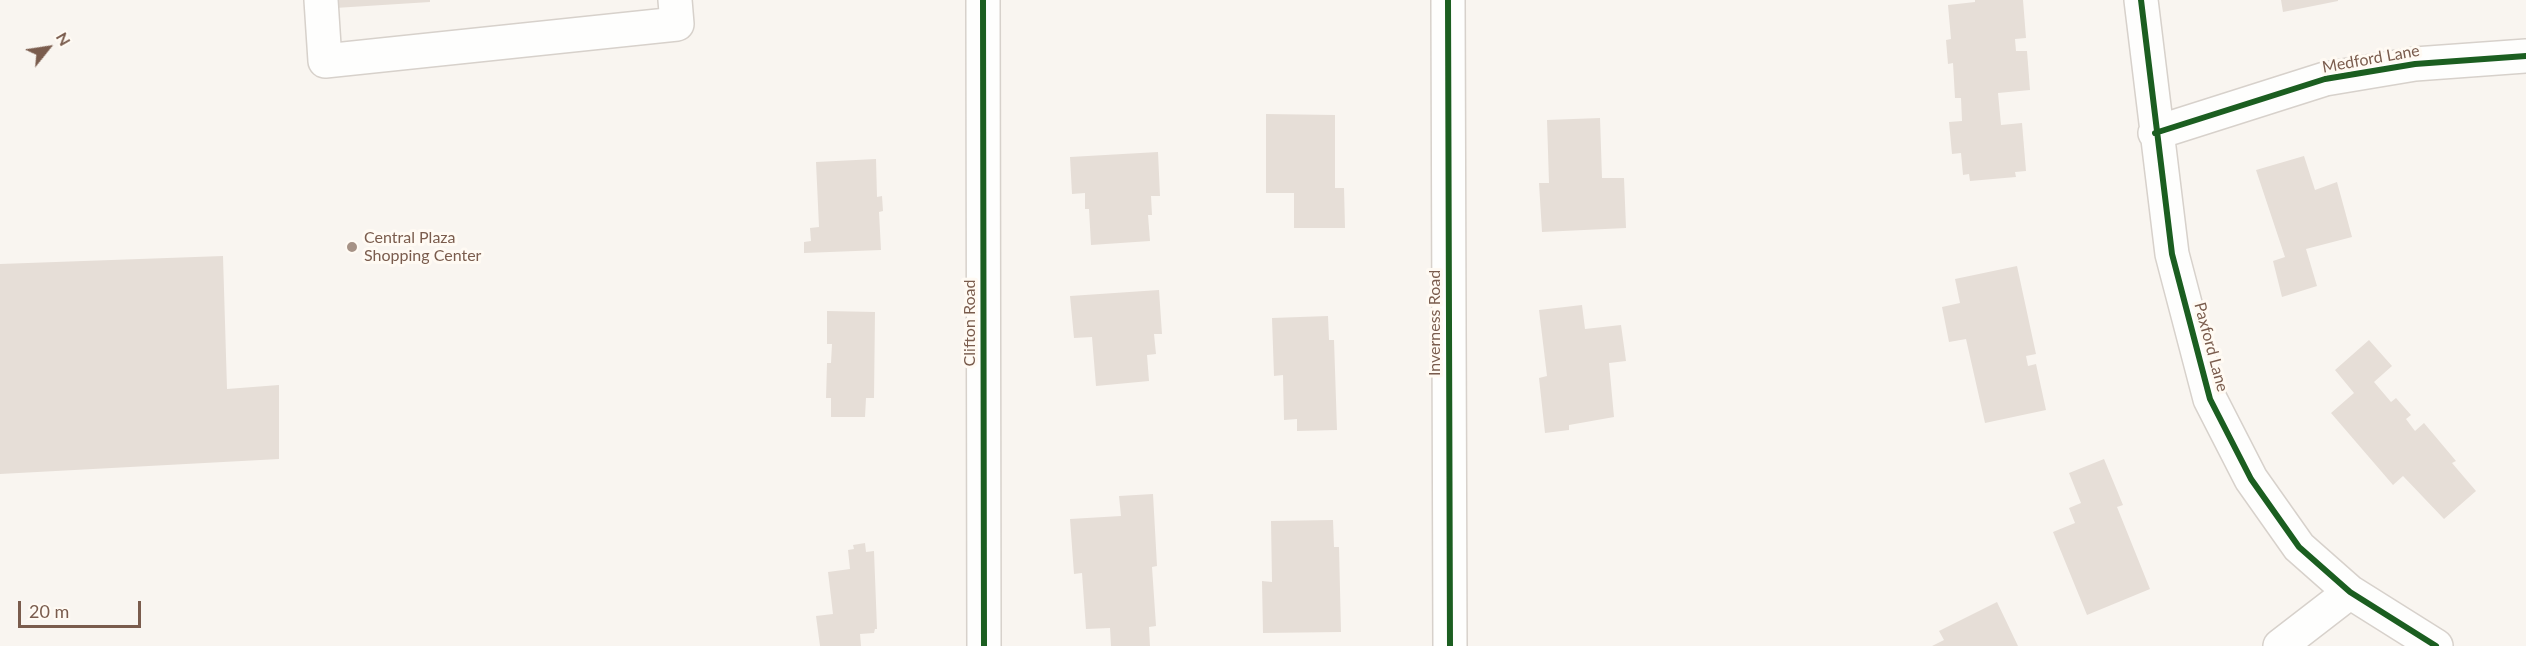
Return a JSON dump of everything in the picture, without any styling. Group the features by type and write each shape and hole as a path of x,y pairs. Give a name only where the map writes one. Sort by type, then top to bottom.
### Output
{"street":[{"path":"321,0 324,62 677,24 675,0"},
{"name":"Clifton Road","path":"984,0 984,646"},
{"name":"Inverness Road","path":"1448,0 1450,646"},
{"name":"Paxford Lane","path":"2141,0 2155,133 2172,254 2210,399 2251,478 2299,547 2350,592 2436,646"},
{"name":"Medford Lane","path":"2155,133 2325,79 2415,64 2526,56"},
{"path":"2280,646 2350,592"}],"building":[{"path":"334,0 430,0 430,2 335,8"},
{"path":"1975,0 2023,0 2026,38 2015,39 2016,51 2027,51 2030,90 1998,93 2001,125 2022,123 2026,171 2015,172 2016,177 1970,181 1969,174 1963,175 1961,153 1952,154 1949,122 1962,121 1961,98 1955,98 1953,63 1948,64 1946,40 1951,39 1948,5 1975,2"},
{"path":"2281,0 2338,0 2338,1 2283,12"},
{"path":"1266,114 1335,115 1335,188 1344,188 1345,228 1294,228 1294,193 1266,193"},
{"path":"1600,118 1602,178 1624,178 1626,228 1542,232 1539,183 1549,183 1547,120"},
{"path":"1158,152 1160,196 1151,196 1152,215 1148,215 1150,241 1091,245 1089,209 1085,209 1085,193 1072,194 1070,157"},
{"path":"2304,156 2315,190 2337,182 2352,237 2306,249 2317,286 2282,297 2273,261 2285,257 2256,170"},
{"path":"876,159 877,197 882,196 883,211 879,212 881,250 804,253 804,242 811,241 810,228 819,227 816,162"},
{"path":"223,256 227,389 279,385 279,459 0,474 0,264"},
{"path":"2017,266 2036,354 2026,356 2028,366 2036,364 2046,410 1985,423 1966,339 1949,342 1942,307 1960,303 1955,279"},
{"path":"1159,290 1162,334 1154,334 1156,354 1147,355 1149,381 1096,386 1092,337 1074,338 1070,296"},
{"path":"1582,305 1585,329 1621,325 1626,361 1609,363 1614,417 1569,425 1569,430 1545,433 1539,378 1547,376 1539,310"},
{"path":"827,311 875,312 874,398 866,398 865,417 831,417 831,398 826,398 827,363 831,363 832,344 827,344"},
{"path":"1328,316 1329,340 1334,340 1337,430 1297,431 1297,419 1284,420 1283,375 1274,376 1272,318"},
{"path":"2369,340 2392,366 2374,382 2391,402 2396,398 2411,415 2406,419 2415,431 2424,423 2456,461 2452,463 2476,491 2444,519 2403,476 2393,485 2331,413 2354,393 2335,370"},
{"path":"2104,459 2123,505 2117,507 2150,589 2087,615 2053,532 2075,523 2069,508 2081,503 2069,473"},
{"path":"1153,494 1157,566 1152,567 1156,626 1149,627 1150,646 1111,646 1110,628 1086,629 1082,573 1074,574 1070,519 1121,516 1119,496"},
{"path":"1333,520 1334,547 1339,547 1341,632 1263,633 1262,581 1272,582 1271,521"},
{"path":"865,543 866,552 874,551 877,629 874,633 860,634 861,646 820,646 816,616 833,614 828,572 850,569 848,550 854,549 853,545"},
{"path":"1997,602 2018,646 1932,646 1944,640 1939,631"}],"cycle path":[{"path":"983,0 984,646"},
{"path":"1448,0 1450,646"},
{"path":"2141,0 2172,254 2210,399 2251,479 2299,547 2350,592 2436,646"},
{"path":"2155,133 2325,79 2415,64 2526,56"}],"place":[{"name":"Central Plaza Shopping Center","path":"352,247"}]}
